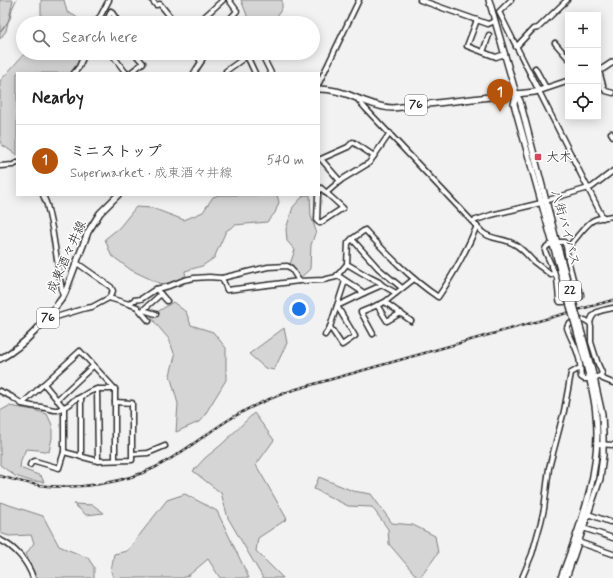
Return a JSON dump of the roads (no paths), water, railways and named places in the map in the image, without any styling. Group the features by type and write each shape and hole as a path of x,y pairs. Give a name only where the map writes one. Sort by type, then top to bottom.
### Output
{"main road":[{"name":"八街バイパス","path":"489,0 516,94 514,104 556,245 592,379 600,444 600,478 566,578"},
{"path":"601,70 613,62"},
{"path":"516,94 532,93 565,82"},
{"name":"76","path":"320,89 336,91 376,106 387,108 516,94"},
{"name":"成東酒々井線","path":"0,359 21,345 46,320 63,297 88,232 104,209 117,196"},
{"name":"八街バイパス","path":"561,578 586,507 592,486 600,444"}],"street":[{"path":"100,16 109,0"},
{"path":"152,0 156,5 160,4 170,16"},
{"path":"205,16 223,0"},
{"path":"229,0 237,11 232,16"},
{"path":"320,81 359,0"},
{"path":"420,0 488,24 495,21"},
{"path":"511,0 499,12 603,218"},
{"path":"516,47 567,0"},
{"path":"110,16 112,11 115,16"},
{"path":"477,20 467,46 496,57 505,54"},
{"path":"483,52 489,35"},
{"path":"555,43 565,55"},
{"path":"75,72 79,67 82,60"},
{"path":"116,60 125,72"},
{"path":"131,72 142,63 140,60"},
{"path":"226,71 241,60"},
{"path":"248,60 253,72"},
{"path":"264,60 270,72"},
{"path":"195,72 201,62"},
{"path":"535,68 546,88"},
{"path":"601,80 604,89 613,93"},
{"path":"360,99 359,101 366,109 486,235 514,243 551,275 555,272"},
{"path":"326,193 340,181 369,163 390,133"},
{"path":"340,181 321,160 348,147 353,142 374,156"},
{"path":"0,166 16,164"},
{"path":"473,221 588,189 613,171"},
{"path":"318,196 317,221 320,223 343,208 321,188 320,189"},
{"path":"43,196 52,228 63,297"},
{"path":"567,248 595,219 613,216"},
{"path":"222,278 227,290 299,281 323,280 336,277 347,264 348,243 365,230 414,280 438,297 457,268 477,226"},
{"path":"352,239 378,268 402,288"},
{"path":"564,242 567,248 568,260 573,279 581,294 581,297 564,302 560,302 559,300 558,283 555,272 545,251 548,245 556,245 564,242"},
{"path":"46,320 92,307 109,298 113,291 77,263"},
{"path":"347,264 396,293"},
{"path":"129,304 134,300 141,299 156,289 194,278 222,278 268,268 287,266 291,268 299,281"},
{"path":"337,275 364,293"},
{"path":"373,334 361,312 385,302 414,280"},
{"path":"325,335 330,328 345,281"},
{"path":"337,306 382,285"},
{"path":"156,289 167,301"},
{"path":"156,314 143,310 161,294"},
{"path":"109,298 137,307 149,322"},
{"path":"385,302 411,321"},
{"path":"377,305 387,321 400,313"},
{"path":"330,328 342,345 355,336 337,306"},
{"path":"590,323 585,320 570,324 567,326 567,330 579,357 580,374 582,378 592,379 600,376 602,371 598,364 591,342 590,323 596,312 613,308"},
{"path":"22,404 80,351 115,389 115,460"},
{"path":"57,400 93,366"},
{"path":"522,578 532,554 541,522 549,468 564,411 571,373 580,368"},
{"path":"600,376 603,379 613,383"},
{"path":"30,465 35,461 60,468 64,452 64,408 44,384"},
{"path":"0,390 22,404 58,410 64,408 74,400 97,389 115,389"},
{"path":"97,389 98,461"},
{"path":"81,397 81,457"},
{"path":"64,452 98,461 132,460 132,402 115,402"},
{"path":"600,444 613,445"},
{"path":"133,454 148,453 165,446"},
{"path":"588,514 610,522"},
{"path":"583,528 613,538"},
{"path":"0,540 10,546 20,556 27,565 33,578"},
{"path":"578,542 613,554"}],"waterway":[{"path":"0,32 10,19 16,0"}],"railway":[{"path":"0,476 35,485 60,487 88,486 129,478 165,462 235,416 271,398 293,390 613,300"}],"place":[{"name":"ミニストップ","path":"500,112"},
{"name":"大木","path":"538,157"}]}
